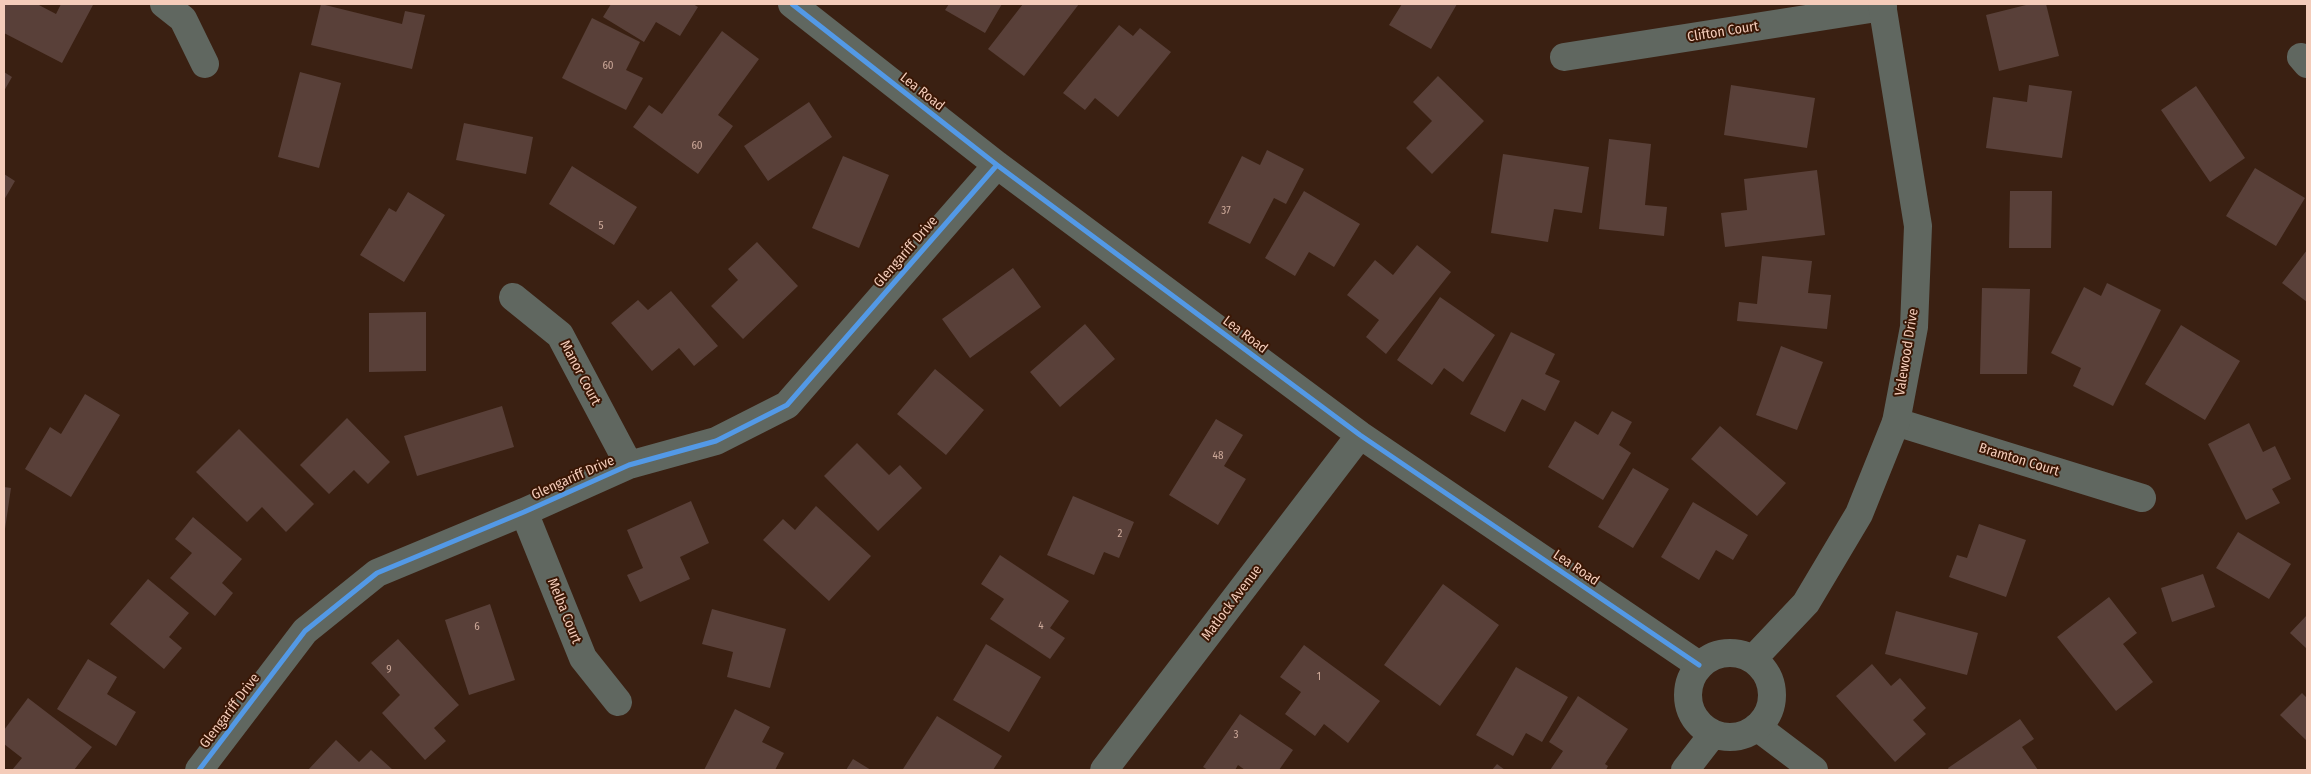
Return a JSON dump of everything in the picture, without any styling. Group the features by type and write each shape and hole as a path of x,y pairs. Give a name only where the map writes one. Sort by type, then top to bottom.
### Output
{"street":[{"path":"164,4 183,19 205,64"},
{"name":"Lea Road","path":"792,4 997,165 1360,435 1700,665"},
{"name":"Clifton Court","path":"1564,57 1882,5"},
{"name":"Valewood Drive","path":"1753,659 1806,603 1855,522 1896,422 1914,328 1918,226 1882,5"},
{"name":"Glengariff Drive","path":"199,770 305,630 377,574 629,465 716,441 787,405 997,165"},
{"name":"Manor Court","path":"513,297 560,335 629,465"},
{"name":"Bramton Court","path":"1896,422 2142,498"},
{"name":"Matlock Avenue","path":"1104,770 1360,435"},
{"name":"Melba Court","path":"524,512 583,658 618,702"},
{"path":"1726,652 1740,653 1753,659 1764,670 1771,683 1772,697 1768,711 1757,727 1744,734 1730,737 1713,734 1700,726 1692,714 1688,700 1688,686 1694,672 1700,665 1711,656 1726,652"},
{"path":"1757,727 1814,770"},
{"path":"1686,770 1713,734"}],"building":[{"path":"4,4 37,4 56,14 61,4 93,5 62,63 4,33"},
{"path":"321,4 402,24 405,11 425,15 412,69 311,45"},
{"path":"611,4 693,4 698,7 680,36 656,22 644,42 603,17"},
{"path":"949,4 1002,4 985,33 945,10"},
{"path":"1023,4 1079,4 1024,76 988,49"},
{"path":"1402,4 1457,4 1431,49 1389,25"},
{"path":"2030,4 2046,4 2059,56 1999,71 1986,15"},
{"path":"592,18 640,42 626,70 643,78 626,110 562,78"},
{"path":"1119,25 1133,36 1140,28 1171,52 1118,117 1095,98 1085,110 1063,93"},
{"path":"722,31 759,59 718,115 733,126 698,174 633,127 649,105 662,114"},
{"path":"4,72 12,77 4,91"},
{"path":"300,72 341,83 319,168 278,157"},
{"path":"1438,76 1484,121 1432,174 1406,148 1432,121 1413,102"},
{"path":"1731,85 1815,98 1807,148 1724,135"},
{"path":"2029,85 2072,91 2062,158 1986,148 1993,97 2027,102"},
{"path":"2196,86 2245,158 2210,182 2161,110"},
{"path":"809,102 832,137 768,181 744,146"},
{"path":"464,123 533,137 526,174 456,160"},
{"path":"1609,139 1651,144 1645,205 1667,207 1664,236 1599,229"},
{"path":"1267,150 1304,169 1286,204 1274,198 1250,244 1208,223 1242,156 1260,165"},
{"path":"1503,154 1589,167 1582,213 1554,209 1548,242 1491,233"},
{"path":"843,156 889,175 859,248 812,228"},
{"path":"572,166 637,207 614,245 549,204"},
{"path":"2255,168 2305,198 2276,246 2226,216"},
{"path":"1817,170 1825,235 1725,247 1721,213 1747,210 1744,179"},
{"path":"4,174 15,181 4,200"},
{"path":"1304,191 1360,224 1334,267 1309,252 1295,276 1265,258"},
{"path":"2010,191 2052,191 2051,248 2009,248"},
{"path":"408,192 445,215 404,282 360,255 389,208 396,212"},
{"path":"757,242 798,286 743,339 711,306 738,280 728,269"},
{"path":"1417,245 1451,272 1386,354 1366,337 1379,320 1347,295 1375,260 1393,275"},
{"path":"2307,250 2307,302 2282,283"},
{"path":"1762,256 1812,261 1808,293 1831,295 1827,329 1737,321 1739,302 1757,304"},
{"path":"1013,268 1041,307 970,358 942,319"},
{"path":"2107,283 2161,310 2113,406 2073,386 2081,368 2051,353 2084,287 2101,296"},
{"path":"1982,288 2030,289 2027,374 1980,374"},
{"path":"671,291 718,346 694,366 679,348 652,371 611,323 638,300 648,310"},
{"path":"1440,297 1495,335 1463,382 1444,368 1432,385 1397,360"},
{"path":"426,312 426,371 369,372 369,313"},
{"path":"1085,324 1115,359 1060,407 1030,372"},
{"path":"2181,325 2240,361 2205,420 2145,384"},
{"path":"1511,332 1555,354 1545,374 1560,381 1545,411 1522,399 1505,432 1470,414"},
{"path":"1781,346 1823,362 1797,430 1756,415"},
{"path":"935,369 984,410 946,455 897,414"},
{"path":"85,394 120,415 71,497 25,469 50,427 61,434"},
{"path":"502,406 514,447 417,476 404,436"},
{"path":"1612,411 1632,422 1619,445 1631,453 1603,500 1548,467 1575,421 1598,435"},
{"path":"347,418 390,462 368,484 354,470 329,494 300,465"},
{"path":"1216,419 1243,435 1224,466 1246,479 1218,525 1169,495"},
{"path":"2249,423 2263,452 2275,446 2291,479 2272,489 2280,503 2246,520 2208,444"},
{"path":"1720,426 1786,483 1757,516 1691,459"},
{"path":"239,429 314,504 286,532 262,507 247,522 196,472"},
{"path":"857,443 889,475 900,465 922,488 878,531 824,476"},
{"path":"1633,468 1669,489 1633,548 1598,527"},
{"path":"4,487 11,488 5,529 4,529"},
{"path":"1073,496 1134,522 1119,558 1104,552 1094,575 1047,555"},
{"path":"691,501 709,543 680,557 690,579 640,602 627,575 643,568 627,530"},
{"path":"1693,502 1748,535 1733,560 1716,550 1699,580 1661,557"},
{"path":"816,506 871,556 829,601 763,540 783,519 795,530"},
{"path":"193,517 242,559 222,583 233,593 215,616 170,578 192,553 175,539"},
{"path":"1979,524 2026,540 2006,597 1949,577 1957,555 1967,558"},
{"path":"2238,532 2291,564 2269,599 2216,568"},
{"path":"1000,555 1069,601 1050,628 1065,638 1050,659 990,619 1004,599 981,584"},
{"path":"2203,574 2215,607 2172,622 2161,588"},
{"path":"148,579 189,613 169,637 182,648 164,669 110,624"},
{"path":"1443,584 1499,625 1440,706 1384,665"},
{"path":"2109,597 2137,633 2123,644 2153,682 2116,711 2057,637"},
{"path":"490,604 515,680 469,695 445,620"},
{"path":"712,609 786,629 770,688 727,677 733,652 702,644"},
{"path":"1896,611 1978,633 1967,675 1885,654"},
{"path":"2307,615 2307,649 2290,633"},
{"path":"398,639 459,705 434,728 446,741 425,760 382,713 400,695 371,663"},
{"path":"986,644 1041,677 1009,732 953,700"},
{"path":"1304,645 1380,701 1348,743 1324,724 1315,736 1285,714 1301,692 1280,677"},
{"path":"88,659 117,677 107,694 136,712 116,746 57,709"},
{"path":"1872,664 1891,686 1900,678 1926,708 1913,720 1926,734 1895,762 1836,696"},
{"path":"1516,667 1568,697 1542,742 1526,733 1513,756 1476,735"},
{"path":"2302,693 2307,698 2307,741 2280,715"},
{"path":"1578,696 1628,729 1605,764 1608,766 1606,770 1550,770 1563,751 1549,742"},
{"path":"28,698 92,747 74,770 12,770 22,758 4,744 4,730"},
{"path":"735,709 770,727 762,742 784,753 775,770 704,770"},
{"path":"1240,714 1293,750 1279,770 1245,770 1238,765 1235,770 1208,770 1203,767"},
{"path":"937,716 1002,756 993,770 903,769"},
{"path":"2020,719 2034,739 2022,747 2038,770 1949,770 1948,768"},
{"path":"336,740 359,762 371,750 393,770 308,770"},
{"path":"853,759 871,770 846,770"},
{"path":"1497,764 1505,770 1492,770"}],"cycle path":[{"path":"792,4 997,165 1360,435 1699,665"},
{"path":"199,770 305,631 377,573 524,512 629,465 716,441 787,405 997,165"}]}
